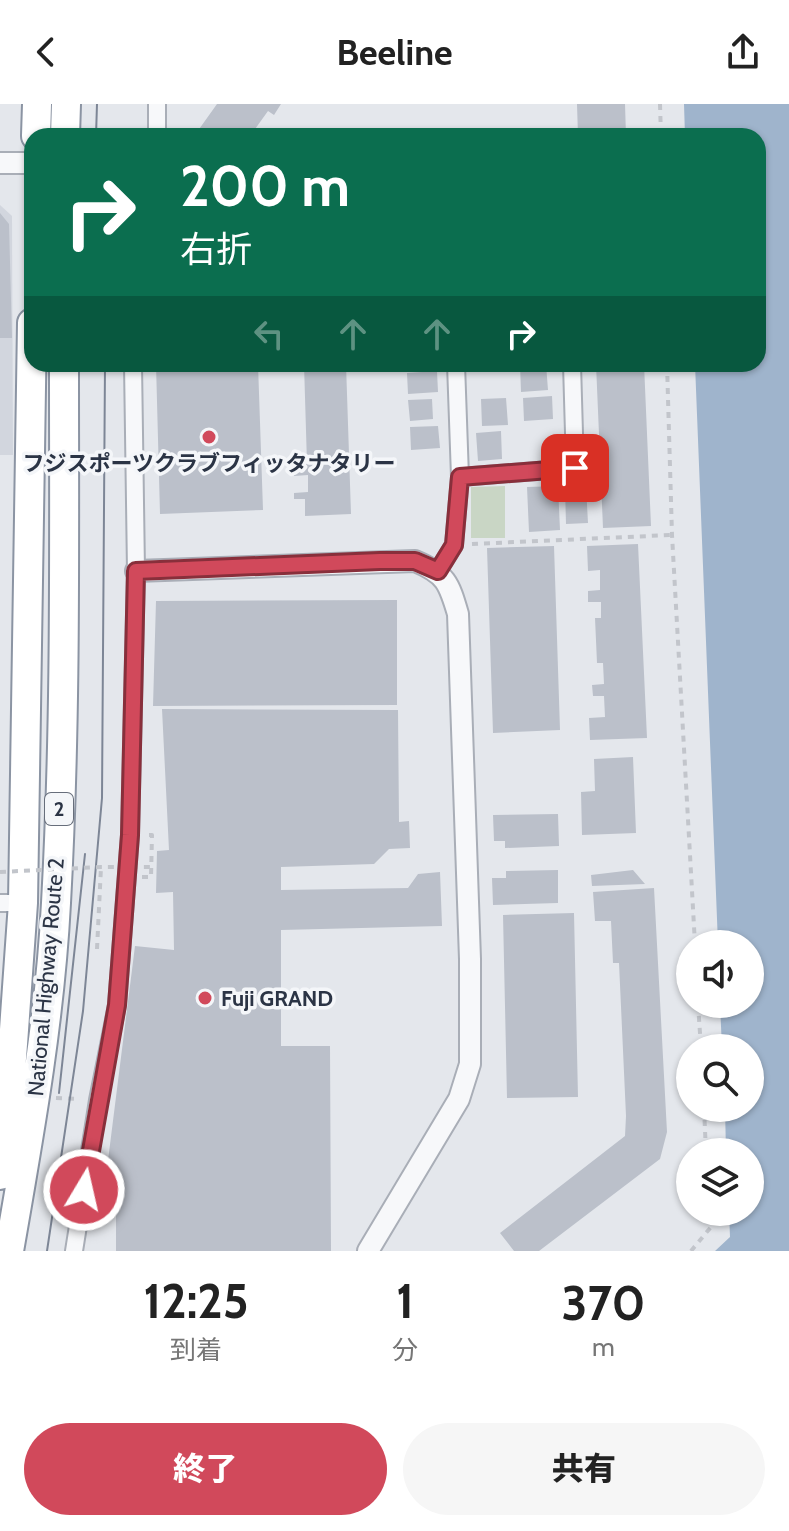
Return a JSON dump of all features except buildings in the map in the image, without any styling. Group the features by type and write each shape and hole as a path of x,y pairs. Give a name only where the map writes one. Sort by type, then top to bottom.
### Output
{"highway":[{"path":"36,128 37,104"},
{"path":"65,128 66,104"},
{"name":"National Highway Route 2","path":"0,1175 10,1086 12,903 30,372"},
{"name":"National Highway Route 2","path":"9,1251 37,1089 56,905 63,685 64,372"}],"street":[{"path":"157,104 157,128"},
{"path":"0,163 24,163"},
{"path":"74,1251 117,1005 128,863 136,571 133,372"},
{"path":"438,571 454,545 460,477 456,372"},
{"path":"460,477 575,468 572,372"},
{"path":"136,571 415,561 438,571 452,593 458,614 470,959 470,1064 459,1099 368,1251"}],"path":[{"path":"660,104 661,128"},
{"path":"667,372 672,535 694,930"},
{"path":"454,545 478,541 672,535"},
{"path":"151,877 154,867 152,835"},
{"path":"137,863 137,886"},
{"path":"97,949 101,867"},
{"path":"0,872 154,867"},
{"path":"47,1098 98,1100"},
{"path":"691,1251 711,1226"}],"shaded area":[{"path":"0,205 12,216 13,455 0,455"}],"green space":[{"path":"505,486 505,538 471,538 471,487"}],"water":[{"path":"684,104 789,104 789,1251 715,1251 730,1237 730,1226 764,1226 764,1138 726,1138 725,1122 764,1122 764,1034 721,1034 721,1018 764,1018 764,930 717,930 695,372 766,372 766,128 685,128"}],"tram line":[{"path":"96,128 97,104"},
{"path":"47,1251 83,1011 102,798 105,372"},
{"path":"59,1093 85,854"}],"place":[{"name":"フジスポーツクラブフィッタナタリー","path":"209,437"},
{"name":"Fuji GRAND","path":"205,998"}],"route":[{"path":"84,1190 117,1005 130,835 136,571 380,561 415,561 438,571 454,545 460,477 575,468"}]}
